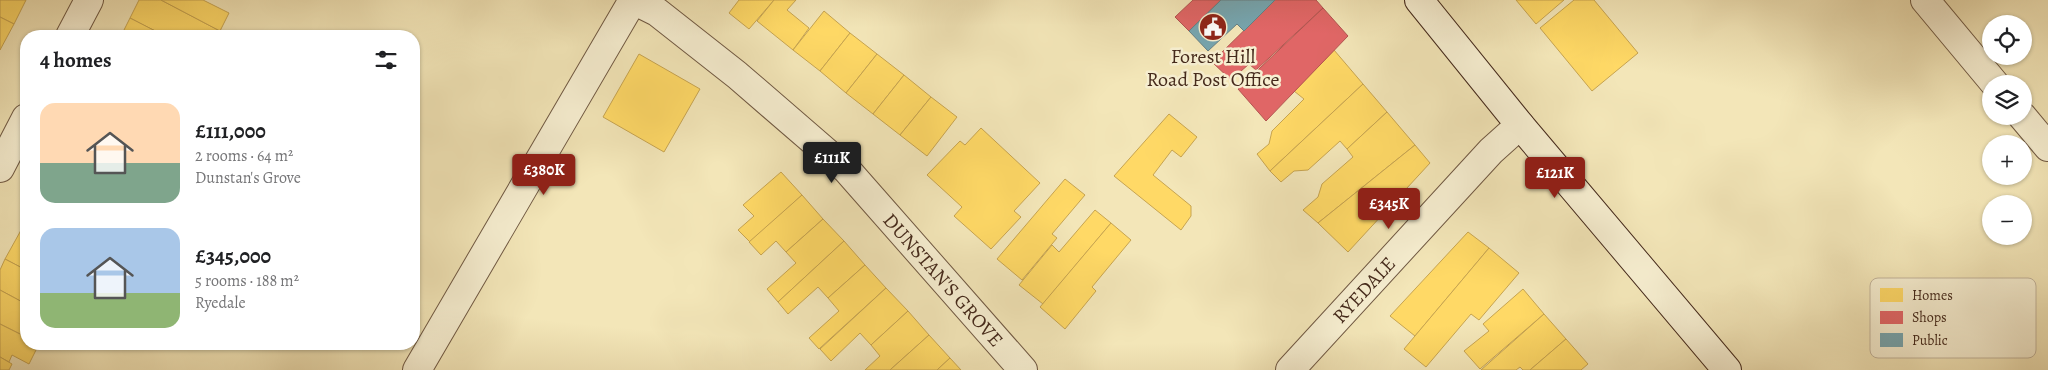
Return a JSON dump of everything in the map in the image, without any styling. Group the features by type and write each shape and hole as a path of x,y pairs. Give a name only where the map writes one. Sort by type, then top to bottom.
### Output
{"street":[{"path":"73,30 89,0"},
{"path":"418,370 633,0"},
{"name":"DUNSTAN'S GROVE","path":"633,0 657,12 730,69 847,170 1023,370"},
{"path":"1419,0 1520,125 1727,370"},
{"path":"1925,0 1988,75"},
{"name":"RYEDALE","path":"1290,370 1491,151 1520,125"},
{"path":"2030,125 2048,147"},
{"path":"0,168 20,130"}],"building: Homes":[{"path":"0,0 26,0 14,24 0,17"},
{"path":"139,0 161,0 218,30 153,30 130,18"},
{"path":"161,0 203,0 229,13 220,30"},
{"path":"739,0 774,0 749,29 729,13"},
{"path":"774,0 796,0 787,10 809,28 793,50 757,21"},
{"path":"1516,0 1564,0 1536,24"},
{"path":"1574,0 1594,0 1638,53 1592,91 1540,28"},
{"path":"824,11 850,33 820,71 793,50"},
{"path":"0,17 14,24 0,50"},
{"path":"130,18 153,30 124,30"},
{"path":"850,33 877,54 846,93 820,71"},
{"path":"1334,50 1363,84 1270,171 1257,154 1269,144 1272,131 1304,99 1294,91"},
{"path":"639,54 700,89 664,152 603,117"},
{"path":"877,54 904,75 873,114 846,93"},
{"path":"904,75 931,97 900,135 873,114"},
{"path":"1363,84 1387,112 1347,149 1340,141 1308,170 1294,171 1281,182 1270,171"},
{"path":"931,97 957,117 927,156 900,135"},
{"path":"1387,112 1415,145 1318,223 1303,210 1318,197 1322,184 1353,157 1347,149"},
{"path":"1169,114 1197,137 1181,157 1172,150 1153,175 1191,206 1191,216 1181,230 1114,176"},
{"path":"981,128 1040,183 1014,211 1021,217 991,249 954,216 962,207 927,175 960,141 965,145"},
{"path":"1415,145 1430,163 1348,252 1318,223"},
{"path":"781,172 802,195 750,242 738,230 754,216 743,205"},
{"path":"1065,179 1085,195 1052,234 1057,238 1022,280 997,259"},
{"path":"802,195 823,219 786,252 776,241 761,255 749,242"},
{"path":"1095,210 1111,223 1043,304 1019,285 1052,245 1059,252"},
{"path":"823,219 844,241 778,302 767,289 796,263 786,252"},
{"path":"1111,223 1131,240 1092,287 1096,291 1065,329 1040,307"},
{"path":"20,232 20,267 5,259"},
{"path":"1468,232 1489,248 1415,336 1390,316"},
{"path":"844,241 865,265 828,298 818,287 788,314 778,302"},
{"path":"1489,248 1519,273 1479,320 1471,314 1426,367 1404,349"},
{"path":"5,259 20,267 20,301 0,290 0,270"},
{"path":"865,265 886,288 819,349 809,338 839,311 828,298"},
{"path":"886,288 908,311 871,345 860,333 831,361 820,349"},
{"path":"1523,289 1544,314 1480,369 1464,351 1489,331 1483,324"},
{"path":"0,290 20,301 20,334 0,324"},
{"path":"908,311 929,335 890,370 865,370 880,356 871,345"},
{"path":"1544,314 1566,339 1530,370 1523,370 1520,367 1516,370 1481,370"},
{"path":"0,324 20,334 20,350 36,350 29,364 12,355 9,362 0,357"},
{"path":"929,335 950,358 937,370 890,370"},
{"path":"1566,339 1588,364 1581,370 1530,370"},
{"path":"0,357 12,364 9,370 0,370"},
{"path":"950,358 961,370 937,370"}],"building: Shops":[{"path":"1193,0 1221,0 1189,31 1175,17"},
{"path":"1275,0 1316,0 1323,8 1256,70 1249,64 1231,80 1212,62"},
{"path":"1323,8 1348,36 1266,121 1238,89"}],"building: Public":[{"name":"Forest Hill Road Post Office","path":"1221,0 1275,0 1244,31 1237,24 1208,51 1189,31"}],"place":[{"name":"Forest Hill Road Post Office","path":"1213,27"}]}
